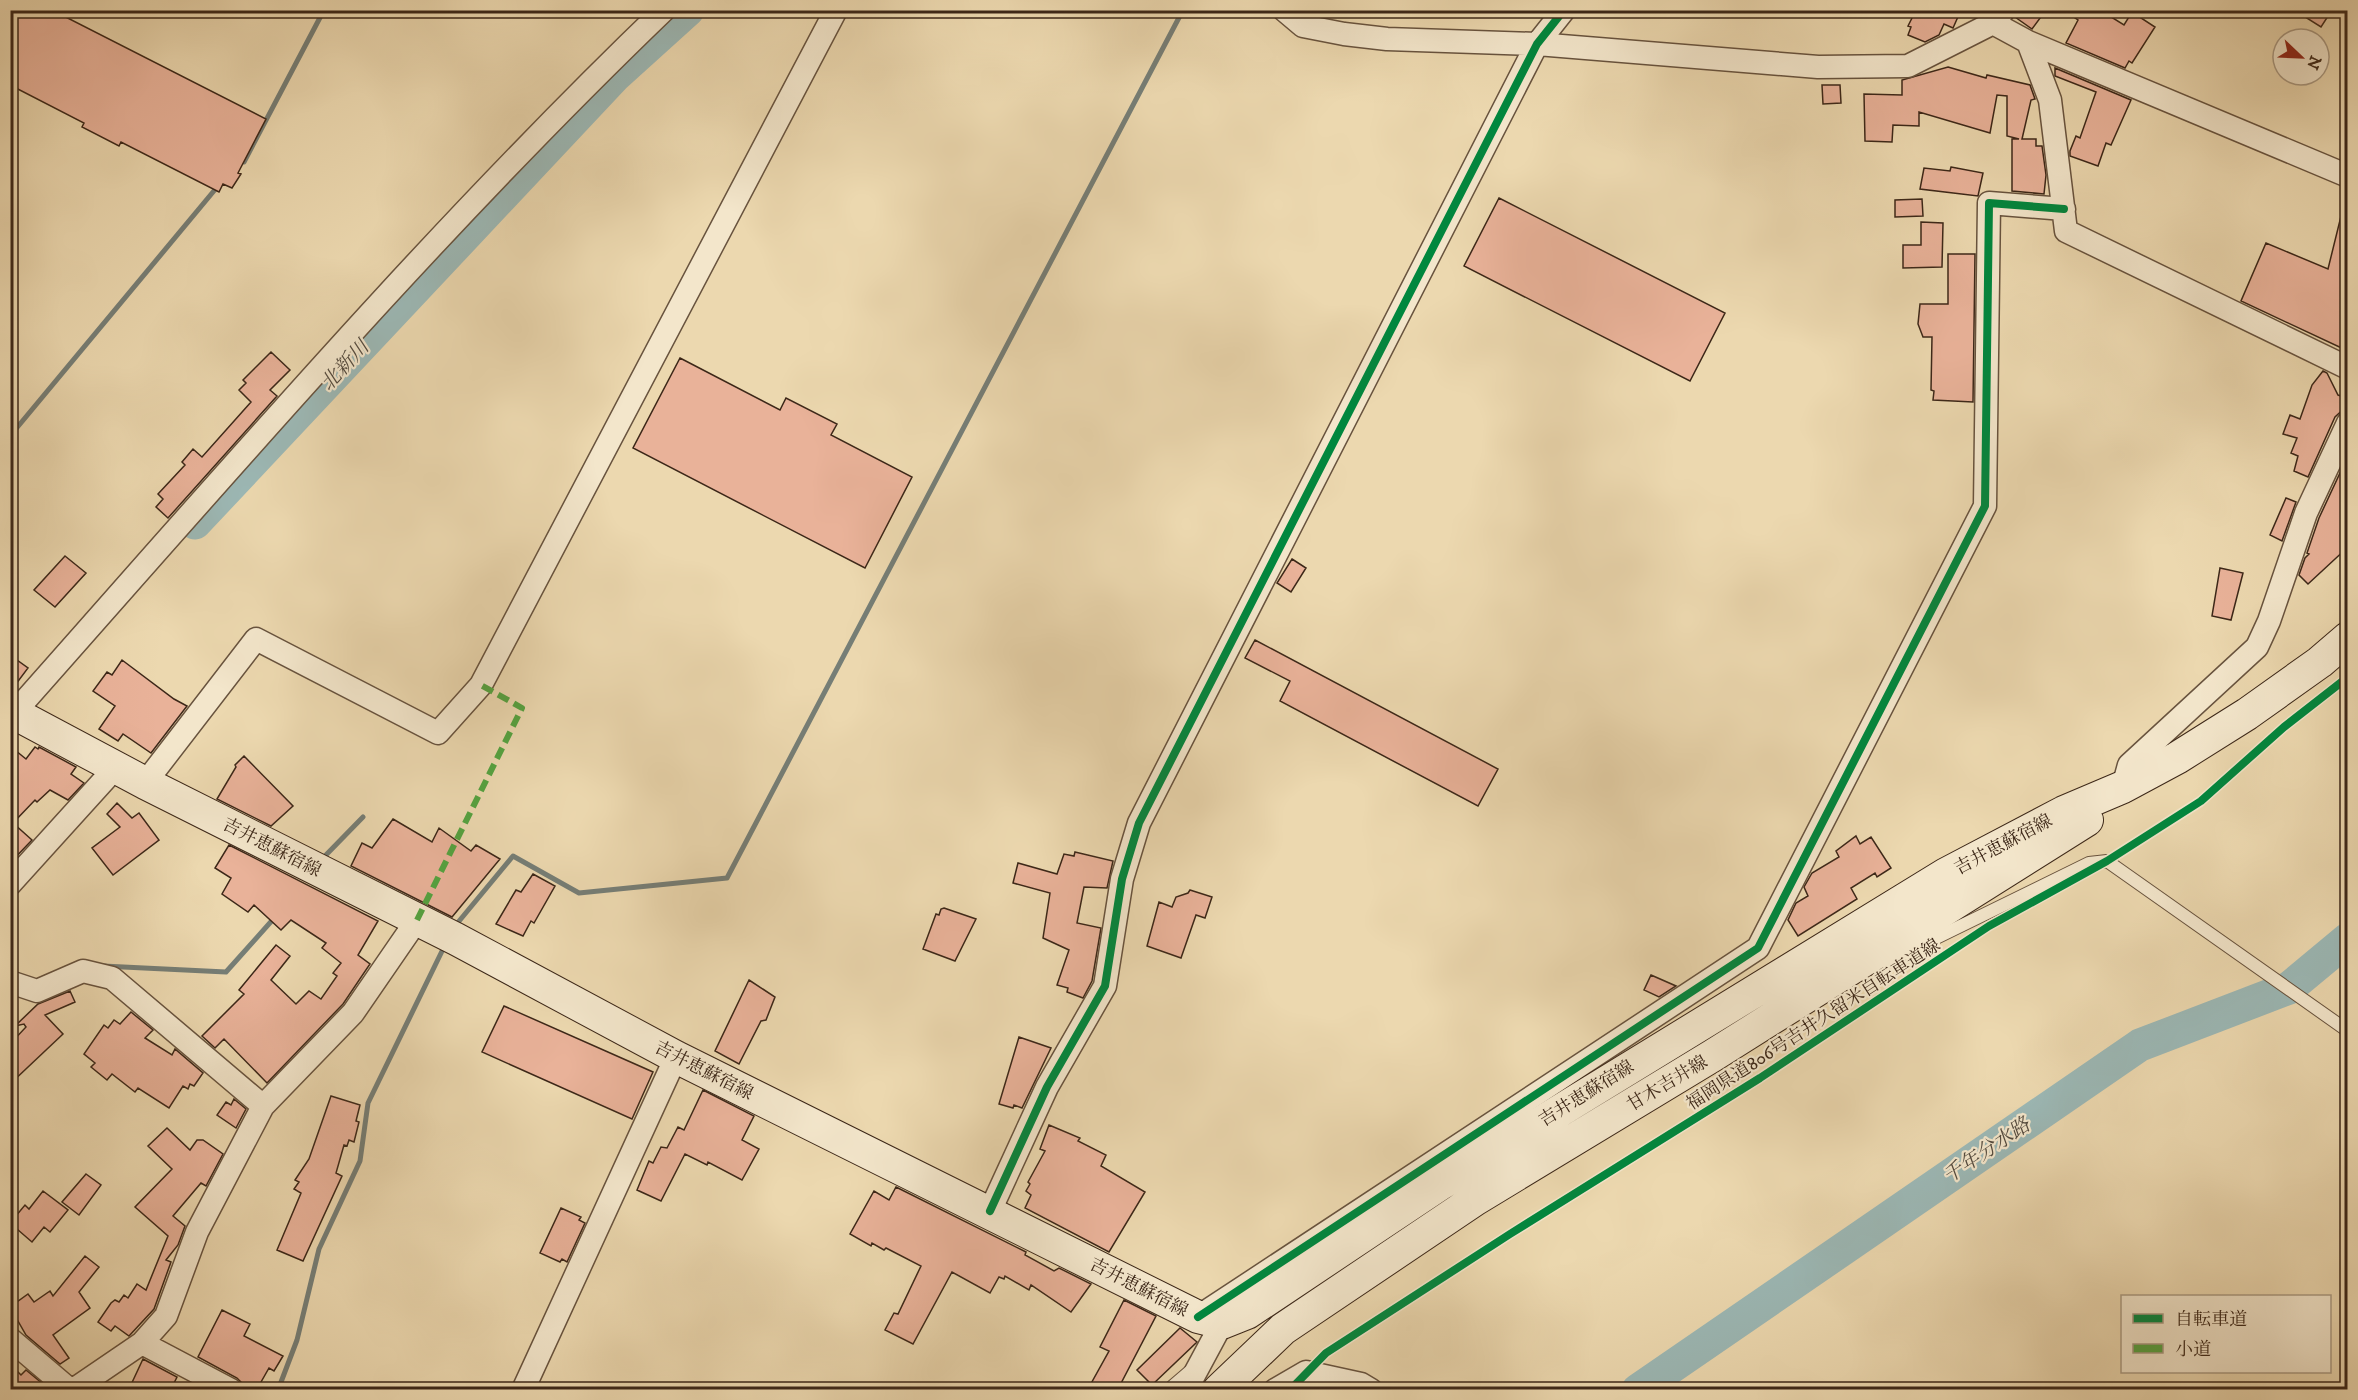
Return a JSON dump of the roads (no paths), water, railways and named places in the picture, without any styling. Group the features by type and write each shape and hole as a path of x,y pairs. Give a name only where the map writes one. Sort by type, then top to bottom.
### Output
{"main road":[{"name":"吉井恵蘇宿線","path":"17,716 438,930 676,1057 1210,1320 1247,1313 1442,1183 1946,874 2064,812 2123,787 2177,758 2247,714 2320,662 2348,638"},
{"name":"甘木吉井線","path":"1219,1389 1283,1329 1476,1199 2079,826 2123,787"}],"street":[{"path":"17,716 318,370 568,103 664,10"},
{"path":"145,783 256,639 438,733 481,685 836,10"},
{"path":"1284,10 1303,26 1388,39 1537,44 1818,67 1908,66 1998,17 2028,42 2348,176"},
{"path":"990,1211 1047,1087 1105,986 1122,879 1139,823 1537,44 1564,10"},
{"path":"2028,42 2050,100 2066,231 2348,368"},
{"path":"1186,1389 1200,1364 1210,1320 1758,948 1985,506 1989,203 2064,209"},
{"path":"2123,787 2129,765 2257,647 2269,621 2307,513 2348,423"},
{"path":"10,884 116,767"},
{"path":"10,1339 71,1389 142,1343 166,1316 197,1232 263,1106 438,930"},
{"path":"10,982 37,991 84,971 112,978 263,1106"},
{"path":"524,1389 676,1057"},
{"path":"142,1343 231,1389"},
{"path":"1275,1389 1306,1372 1361,1384 1371,1389"}],"lane":[{"path":"1865,959 1888,962 2089,863 2107,861 2348,1031"},
{"path":"1168,1389 1200,1364"}],"waterway":[{"path":"238,159 244,162 324,10"},
{"name":"北新川","path":"195,523 615,76 688,10"},
{"path":"455,926 513,856 579,893 727,878 1183,10"},
{"path":"10,436 218,186"},
{"path":"323,858 363,817"},
{"path":"103,966 226,972 276,916"},
{"name":"千年分水路","path":"1638,1390 2140,1045 2289,988 2348,939"},
{"path":"278,1390 297,1340 319,1249 360,1161 368,1103 445,945"}]}
